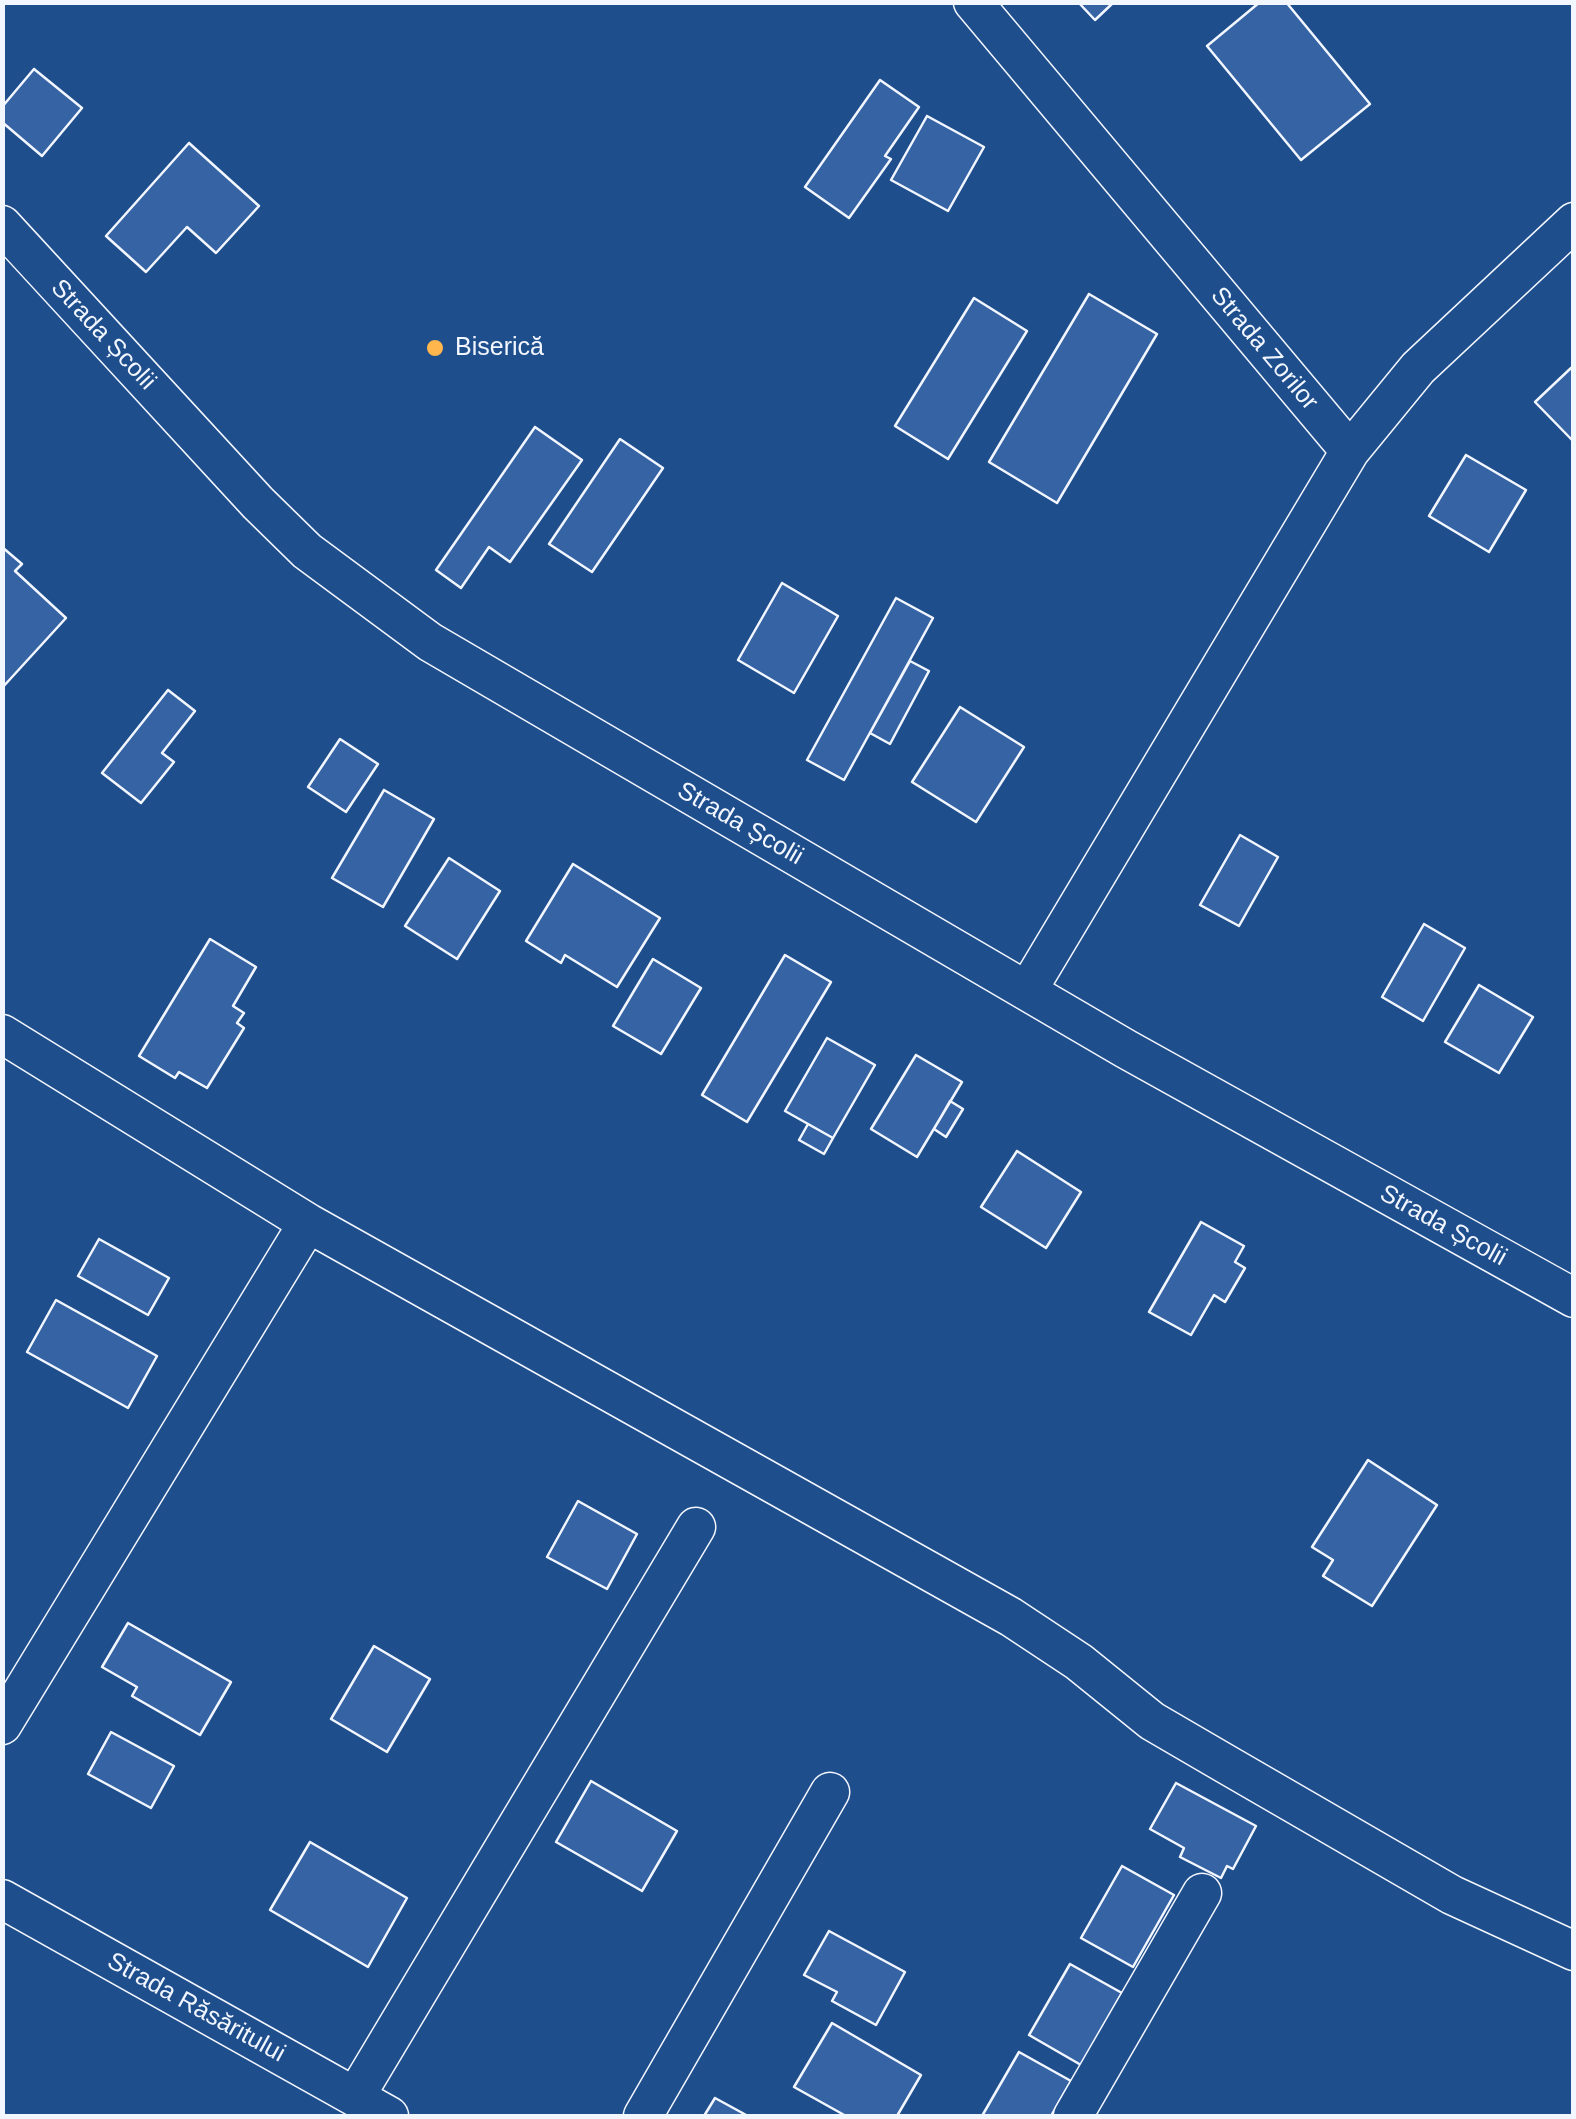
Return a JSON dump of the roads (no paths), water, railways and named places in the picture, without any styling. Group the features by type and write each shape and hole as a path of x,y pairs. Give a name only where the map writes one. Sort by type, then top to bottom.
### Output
{"street":[{"name":"Strada Zorilor","path":"973,2 1350,451"},
{"path":"1027,991 1350,451 1418,368 1574,222"},
{"name":"Strada Școlii","path":"2,225 258,504 362,595 430,642 1027,991 1574,1298"},
{"path":"2,1034 308,1223 1011,1617 1079,1662 1152,1720 1452,1895 1574,1951"},
{"path":"2,1726 308,1223"},
{"path":"355,2097 696,1527"},
{"path":"643,2116 830,1792"},
{"path":"1073,2116 1202,1893"},
{"name":"Strada Răsăritului","path":"2,1899 389,2116"}],"place":[{"name":"Biserică","path":"435,348"}]}
